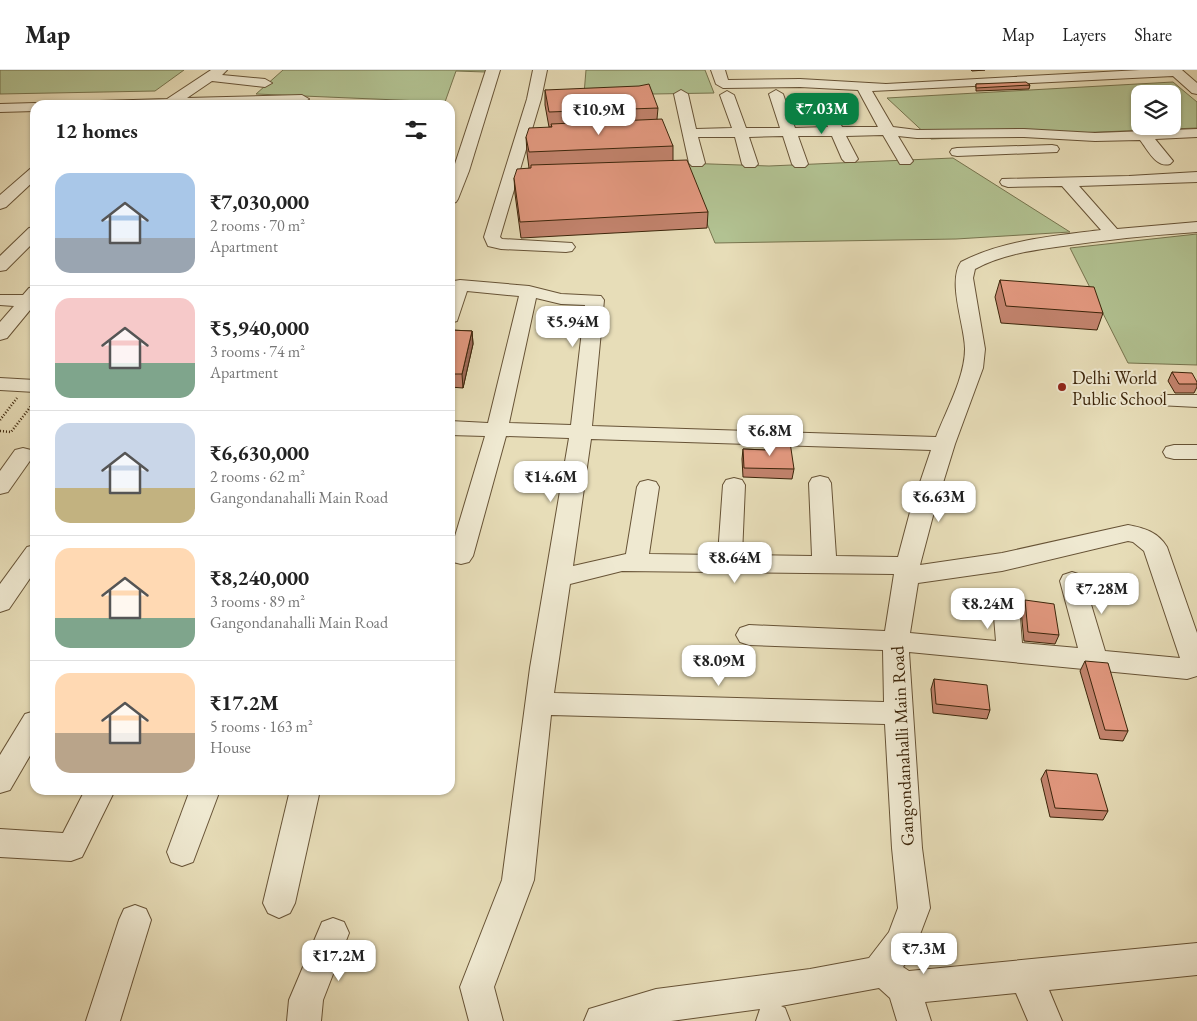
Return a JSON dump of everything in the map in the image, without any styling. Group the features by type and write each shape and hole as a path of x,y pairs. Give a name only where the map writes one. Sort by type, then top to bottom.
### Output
{"street":[{"path":"175,100 220,70"},
{"path":"456,171 493,70"},
{"path":"540,70 539,99 523,134 509,175 492,234 492,240 501,244 566,247"},
{"path":"718,70 723,84 800,83 863,88 950,86 1006,82 1047,75 1175,71 1197,90"},
{"path":"906,70 914,87"},
{"path":"940,70 950,86"},
{"path":"998,70 1006,82"},
{"path":"879,76 886,88"},
{"path":"207,77 265,83"},
{"path":"863,88 904,160"},
{"path":"682,94 698,163"},
{"path":"776,94 800,164"},
{"path":"727,95 750,164"},
{"path":"275,100 302,99"},
{"path":"822,99 850,159"},
{"path":"0,108 30,107"},
{"path":"690,133 888,131 917,134 1024,133 1089,137 1144,135 1165,161"},
{"path":"1181,133 1197,132"},
{"path":"523,134 542,133"},
{"path":"956,152 1082,148 1096,145 1089,137"},
{"path":"509,175 528,174"},
{"path":"0,204 30,177"},
{"path":"1008,182 1129,181 1189,177 1197,194"},
{"path":"1067,182 1112,233"},
{"name":"Gangondanahalli Main Road","path":"892,980 901,942 914,908 907,848 898,713 896,641 908,571 922,512 944,444 973,368 974,349 964,278 967,266 985,256 1034,245 1112,233 1197,226"},
{"path":"0,266 30,237"},
{"path":"455,302 460,285 529,291 561,299 595,300 581,433 543,668 518,880 477,987 486,1021"},
{"path":"462,556 497,430 529,291"},
{"path":"0,300 30,296"},
{"path":"0,334 30,297"},
{"path":"0,384 30,387"},
{"path":"1165,401 1197,401"},
{"path":"455,428 944,444"},
{"path":"1174,452 1197,452"},
{"path":"0,454 23,455 0,487"},
{"path":"820,483 824,566"},
{"path":"729,564 734,485"},
{"path":"636,562 648,487"},
{"path":"559,578 622,562 824,566 908,571 1002,562 1128,533 1140,535 1155,547 1195,666 1187,669 896,641 749,635"},
{"path":"0,603 30,560"},
{"path":"1072,581 1094,660"},
{"path":"1006,605 1010,652"},
{"path":"538,704 898,713"},
{"path":"0,781 30,730"},
{"path":"0,843 71,847 97,795"},
{"path":"182,852 204,795"},
{"path":"279,903 305,795"},
{"path":"103,1021 134,920"},
{"path":"304,1021 306,1000 333,934"},
{"path":"601,1021 656,1006 810,986 892,980 1025,975 1197,959"},
{"path":"1025,975 1046,1021"},
{"path":"892,980 914,1021"}],"path":[{"path":"0,420 30,390"},
{"path":"0,431 11,432 30,393"}],"green space":[{"path":"0,70 184,70 155,91 0,94"},
{"path":"283,70 486,70 485,72 456,71 446,100 398,100 256,94"},
{"path":"586,70 705,70 714,93 653,94 651,90 584,94"},
{"path":"1173,82 1177,85 1131,85 1131,131 931,139 887,98"},
{"path":"1181,89 1197,102 1197,128 1181,129"},
{"path":"953,158 1070,232 956,239 715,243 682,163 769,166"},
{"path":"1197,234 1197,365 1128,363 1070,248"}],"building":[{"path":"1026,82 1030,85 976,88 976,84"},
{"path":"649,84 658,108 549,112 545,90 639,86"},
{"path":"662,119 673,146 529,152 526,137 529,128 552,127 551,124"},
{"path":"687,160 708,212 520,222 514,178 517,169 531,168 531,165"},
{"path":"1000,280 1094,287 1103,313 1006,306"},
{"path":"455,330 472,331 462,374 455,374"},
{"path":"1172,372 1192,373 1197,384 1179,384"},
{"path":"775,442 790,442 794,469 744,468 743,449 766,450 766,446 775,446"},
{"path":"1025,600 1054,604 1059,635 1028,632"},
{"path":"1085,661 1108,663 1128,731 1105,730"},
{"path":"934,679 987,685 990,710 936,704"},
{"path":"1046,770 1097,774 1108,811 1055,808"}],"place":[{"name":"Delhi World Public School","path":"1062,387"}]}
